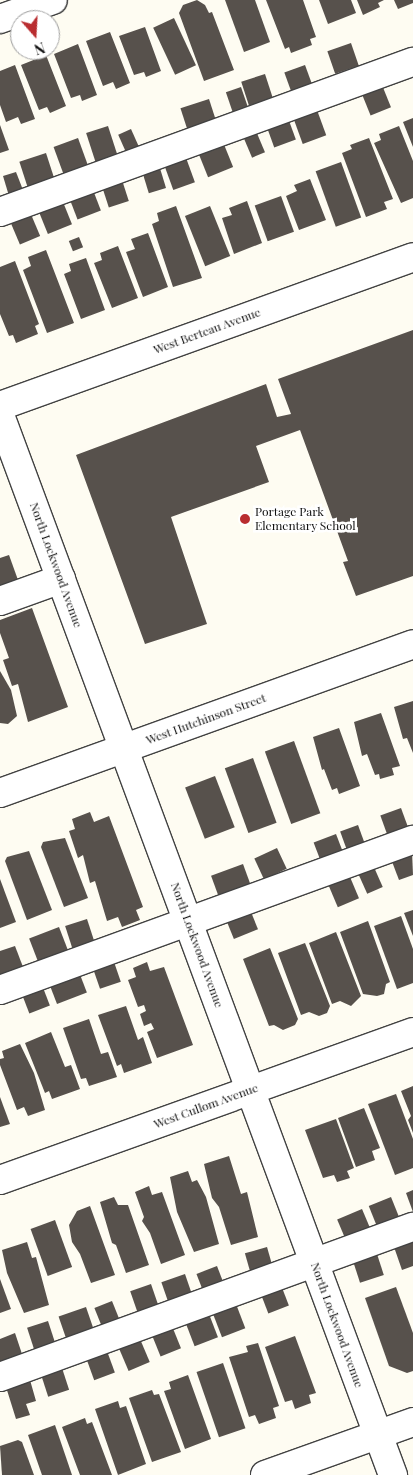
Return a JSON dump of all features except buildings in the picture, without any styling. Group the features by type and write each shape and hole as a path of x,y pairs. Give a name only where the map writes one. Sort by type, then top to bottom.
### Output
{"street":[{"path":"0,19 54,0"},
{"path":"0,212 413,62"},
{"name":"West Berteau Avenue","path":"0,406 413,256"},
{"name":"North Lockwood Avenue","path":"0,416 393,1475"},
{"path":"0,602 61,580"},
{"name":"West Hutchinson Street","path":"0,793 413,644"},
{"path":"0,990 413,840"},
{"name":"West Cullom Avenue","path":"0,1180 413,1032"},
{"path":"0,1377 413,1228"},
{"path":"265,1475 413,1422"}],"place":[{"name":"Portage Park Elementary School","path":"245,519"}]}
